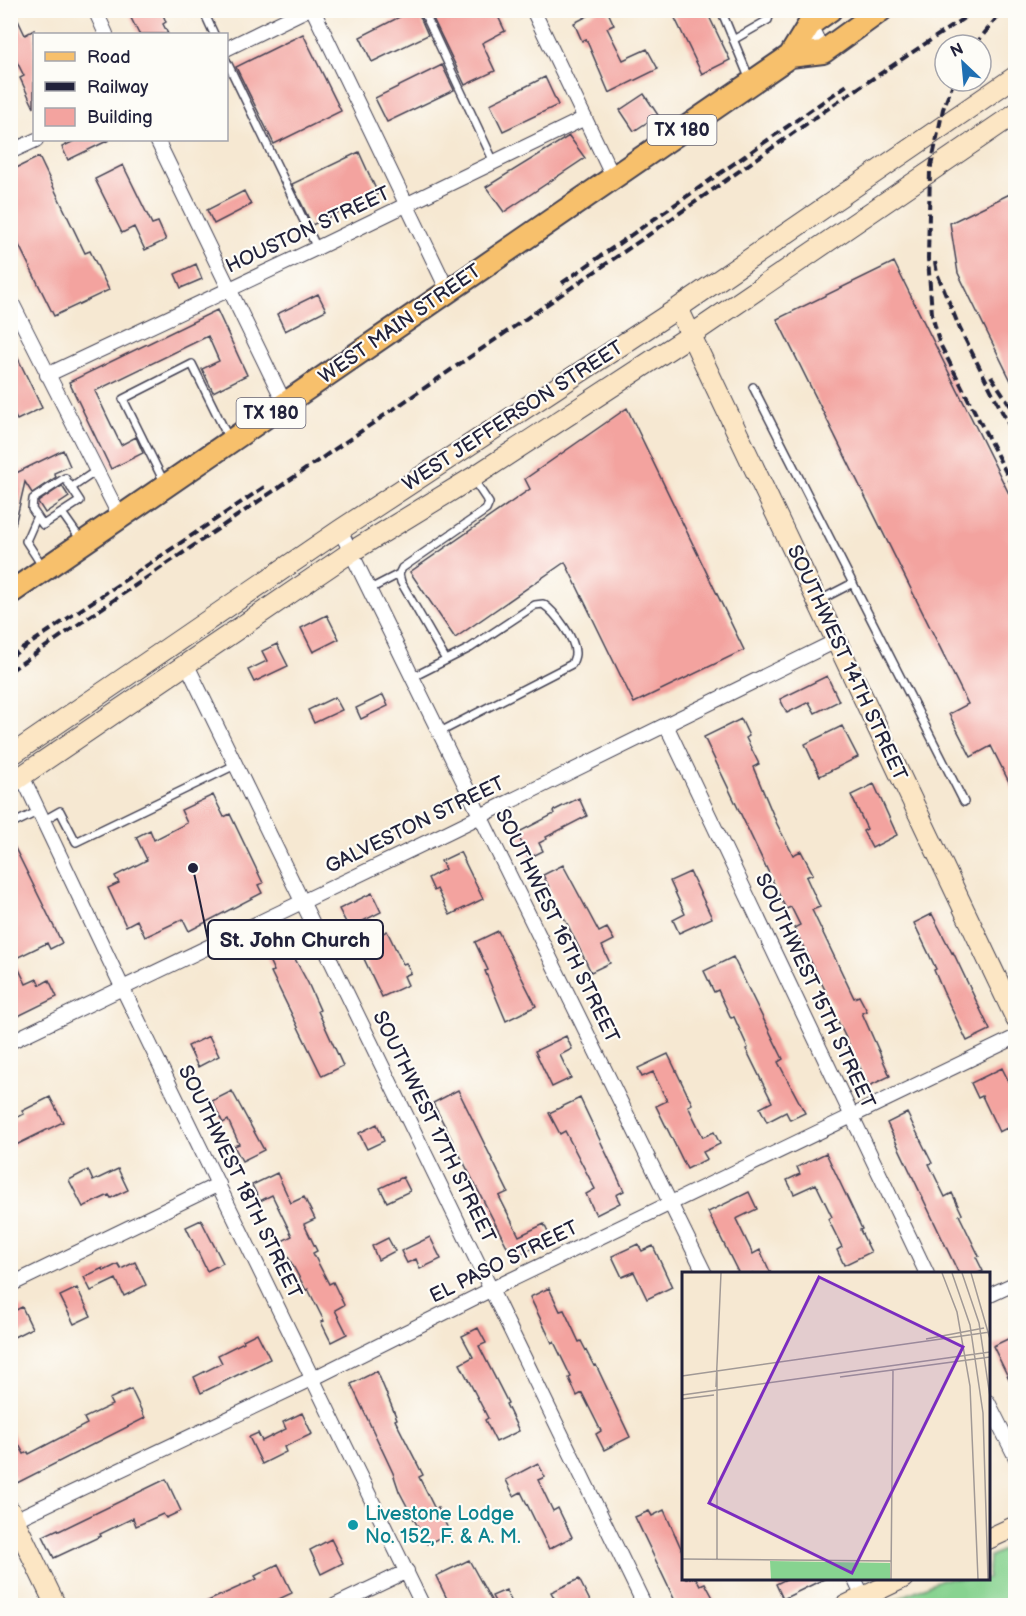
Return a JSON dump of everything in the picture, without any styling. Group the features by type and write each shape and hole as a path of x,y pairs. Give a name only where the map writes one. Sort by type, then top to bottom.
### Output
{"main road":[{"name":"WEST MAIN STREET","path":"790,56 806,18 830,10"},
{"name":"WEST MAIN STREET","path":"10,593 751,82 790,56 823,52 881,10"},
{"name":"WEST JEFFERSON STREET","path":"10,756 340,530 678,308 1016,76"},
{"name":"WEST JEFFERSON STREET","path":"16,780 351,552 472,478 692,335 1016,113"},
{"name":"SOUTHWEST 14TH STREET","path":"678,308 1016,1019"},
{"path":"12,1518 57,1605"},
{"path":"990,1538 1016,1526"},
{"path":"845,1605 899,1580"}],"street":[{"path":"95,10 106,33"},
{"path":"228,48 306,10"},
{"path":"313,10 448,291"},
{"path":"533,10 613,177"},
{"path":"806,18 823,52"},
{"name":"HOUSTON STREET","path":"47,375 585,118"},
{"path":"10,152 34,141"},
{"path":"157,141 285,404"},
{"path":"11,300 120,517"},
{"name":"SOUTHWEST 16TH STREET","path":"340,530 704,1272"},
{"name":"GALVESTON STREET","path":"10,1042 482,816 836,641"},
{"name":"SOUTHWEST 17TH STREET","path":"187,665 645,1605"},
{"name":"SOUTHWEST 15TH STREET","path":"666,725 926,1272"},
{"name":"SOUTHWEST 18TH STREET","path":"16,780 42,815 123,989 423,1605"},
{"name":"EL PASO STREET","path":"12,1518 314,1378 492,1289 1016,1037"},
{"path":"10,1285 219,1184"},
{"path":"990,1295 1016,1283"},
{"path":"990,1406 1016,1458"},
{"path":"334,1605 407,1571"},
{"path":"855,1580 863,1597"}],"lane":[{"path":"203,10 214,33"},
{"path":"423,10 494,162"},
{"path":"721,10 751,82"},
{"path":"733,40 768,20 771,10"},
{"path":"228,64 317,248"},
{"path":"166,485 123,399 192,364 230,441"},
{"path":"753,387 964,802"},
{"path":"71,488 96,471"},
{"path":"64,478 80,501 62,513 43,525 32,510 33,499 64,478"},
{"path":"370,589 399,574 402,568 486,510 489,503 472,478"},
{"path":"62,513 83,543"},
{"path":"37,516 26,541 44,569"},
{"path":"399,574 401,582 446,660"},
{"path":"818,602 853,583"},
{"path":"413,676 470,648 535,605 543,604 554,611 571,640 576,654 572,664 440,732"},
{"path":"10,825 60,811 76,842 235,765"}],"green space":[{"path":"1015,1544 1015,1605 884,1605 940,1580 990,1580 990,1556"}],"building":[{"path":"10,10 13,10 25,35 34,30 33,106 20,78 24,76 10,48"},
{"path":"143,10 161,10 166,22 163,24 168,33 138,33 130,16"},
{"path":"417,10 428,35 372,62 360,37"},
{"path":"429,10 495,10 505,31 482,43 495,71 465,85"},
{"path":"599,10 607,10 614,25 607,28 623,60 647,49 658,69 609,93 586,39 582,41 574,23"},
{"path":"671,10 706,10 730,60 702,74"},
{"path":"303,34 341,111 274,144 236,67"},
{"path":"442,65 454,90 387,122 375,98"},
{"path":"545,77 558,105 503,131 490,104"},
{"path":"644,94 658,115 634,131 620,110"},
{"path":"569,136 585,158 504,212 486,187"},
{"path":"74,141 107,141 68,160 62,147"},
{"path":"359,152 378,194 312,225 292,184"},
{"path":"39,157 85,253 90,251 109,290 54,316 10,227 10,171"},
{"path":"123,165 152,224 158,222 166,240 145,250 134,227 122,233 95,179"},
{"path":"244,191 251,205 214,224 207,210"},
{"path":"1016,191 1016,391 958,273 950,223"},
{"path":"894,262 1016,508 1016,796 991,746 971,757 949,714 968,704 777,319"},
{"path":"196,264 202,279 181,288 175,274"},
{"path":"318,294 326,310 285,331 277,314"},
{"path":"217,310 247,375 213,392 202,369 219,361 208,336 95,391 121,445 136,437 143,453 111,469 69,382"},
{"path":"10,342 42,408 17,420 10,407"},
{"path":"627,408 744,650 634,703 565,562 455,638 410,572 530,489 525,479"},
{"path":"63,450 70,466 54,473 56,477 32,493 25,482 15,525 10,524 10,476"},
{"path":"62,486 69,497 45,513 38,502"},
{"path":"327,615 339,639 313,652 301,628"},
{"path":"277,644 288,666 254,682 248,670 267,661 262,651"},
{"path":"827,676 839,701 815,713 809,702 787,713 780,699"},
{"path":"383,695 388,706 361,719 356,708"},
{"path":"335,697 342,710 314,723 308,710"},
{"path":"741,719 749,736 746,738 759,764 753,767 777,824 793,855 801,851 813,874 806,877 820,907 812,910 854,998 859,996 867,1011 862,1013 890,1076 869,1086 832,1009 834,1008 794,928 800,925 791,907 786,909 704,737"},
{"path":"842,726 858,757 820,776 805,744"},
{"path":"874,784 897,835 872,848 863,831 867,829 851,795"},
{"path":"213,795 224,817 230,814 263,883 258,885 262,893 189,931 183,919 145,937 137,920 126,926 108,888 119,883 115,876 147,860 136,837 150,830 154,840 187,823 181,810"},
{"path":"579,798 587,816 546,837 547,839 539,843 543,851 529,858 517,833"},
{"path":"10,838 62,943 50,949 47,943 14,959 26,984 37,979 40,985 49,980 57,997 10,1020"},
{"path":"460,852 483,899 450,915 437,889 434,891 428,878 445,869 441,861"},
{"path":"563,865 599,932 607,928 614,940 602,946 610,963 591,972 543,875"},
{"path":"690,872 712,918 679,933 673,920 685,914 670,881"},
{"path":"372,893 381,912 349,928 339,909"},
{"path":"932,914 990,1030 967,1041 914,923"},
{"path":"387,931 403,964 406,963 411,973 404,976 408,985 382,997 358,946"},
{"path":"498,931 536,1006 506,1021 485,971 488,970 475,942"},
{"path":"281,933 308,983 343,1066 322,1076 271,972 274,971 261,943"},
{"path":"733,957 783,1059 778,1062 805,1113 790,1120 786,1112 767,1122 760,1108 772,1102 746,1049 748,1048 734,1017 731,1018 718,990 714,992 704,971"},
{"path":"209,1036 219,1056 198,1067 188,1046"},
{"path":"566,1036 572,1049 560,1055 571,1078 552,1087 535,1051"},
{"path":"668,1054 692,1104 688,1106 703,1137 714,1132 720,1144 703,1152 707,1159 687,1169 656,1106 667,1101 653,1072 642,1077 638,1068"},
{"path":"1002,1068 1016,1096 1016,1146 1007,1128 999,1132 982,1096 978,1098 971,1083"},
{"path":"458,1090 508,1192 499,1196 519,1236 544,1224 551,1239 513,1258 433,1103"},
{"path":"232,1091 264,1150 242,1161 234,1146 239,1144 228,1120 223,1123 212,1101"},
{"path":"50,1097 63,1122 10,1148 10,1121 24,1114 22,1111"},
{"path":"580,1098 624,1191 616,1195 620,1203 596,1215 586,1194 595,1189 565,1131 560,1134 549,1113"},
{"path":"907,1113 932,1163 929,1164 945,1197 952,1193 962,1214 959,1215 979,1256 976,1257 983,1271 958,1272 887,1123"},
{"path":"377,1124 384,1141 367,1149 359,1133"},
{"path":"826,1153 871,1252 844,1265 837,1250 842,1247 828,1219 832,1217 816,1184 794,1194 787,1180 800,1174 797,1167"},
{"path":"118,1169 128,1190 111,1198 109,1195 83,1207 69,1180 88,1170 93,1181"},
{"path":"277,1173 291,1203 304,1197 315,1219 304,1224 317,1251 313,1253 329,1284 333,1282 344,1305 335,1310 347,1334 331,1342 321,1322 324,1321 308,1289 306,1290 280,1242 292,1236 272,1195 260,1201 252,1185"},
{"path":"403,1177 410,1191 387,1202 380,1188"},
{"path":"749,1192 757,1209 736,1219 753,1254 760,1250 770,1272 738,1272 708,1212"},
{"path":"201,1220 223,1263 207,1271 186,1227"},
{"path":"430,1237 441,1259 420,1269 416,1259 407,1263 401,1251"},
{"path":"388,1238 395,1251 378,1260 372,1246"},
{"path":"638,1244 642,1251 653,1246 672,1287 647,1299 634,1272 622,1277 612,1256"},
{"path":"135,1262 146,1285 124,1296 116,1279 91,1291 84,1277 103,1268 104,1271 118,1264 121,1269"},
{"path":"77,1288 91,1316 74,1324 60,1296"},
{"path":"549,1288 560,1311 564,1310 579,1342 581,1341 594,1366 596,1365 630,1437 604,1450 596,1434 601,1431 582,1393 577,1396 569,1378 571,1377 530,1297"},
{"path":"22,1307 32,1328 10,1339 10,1313"},
{"path":"478,1328 486,1343 479,1346 508,1403 506,1404 519,1431 496,1442 485,1420 488,1418 460,1364 473,1357 462,1336"},
{"path":"257,1333 270,1359 201,1393 194,1377 222,1363 218,1355"},
{"path":"1016,1335 1016,1393 993,1346"},
{"path":"377,1371 397,1419 395,1420 423,1475 419,1477 450,1533 427,1544 399,1491 393,1473 351,1384"},
{"path":"131,1389 145,1418 17,1483 10,1469 10,1428 24,1454 28,1452 29,1454 87,1424 84,1418 112,1405 109,1399"},
{"path":"302,1413 312,1434 284,1447 286,1452 262,1464 249,1437 258,1433 262,1441 286,1429 283,1422"},
{"path":"538,1463 545,1477 538,1480 553,1511 558,1508 572,1537 549,1549 521,1492 514,1496 506,1480"},
{"path":"166,1479 181,1511 166,1518 163,1514 136,1526 133,1518 54,1558 43,1536 58,1529 59,1531"},
{"path":"664,1510 682,1550 682,1580 697,1580 700,1585 705,1583 717,1605 677,1605 635,1517 649,1511 652,1516"},
{"path":"331,1539 343,1563 321,1574 310,1550"},
{"path":"469,1560 492,1602 485,1605 450,1605 436,1576"},
{"path":"278,1564 292,1593 266,1605 199,1605 257,1579 255,1576"},
{"path":"579,1579 592,1605 558,1605 551,1592"},
{"path":"784,1580 822,1580 783,1599 776,1584"},
{"path":"506,1590 513,1605 497,1605 492,1596"}],"railway":[{"path":"10,671 647,236 833,105 976,10"},
{"path":"985,33 1003,10"},
{"path":"562,283 850,83"},
{"path":"949,93 943,109 930,171 928,258 932,314 939,342 1016,492"},
{"path":"935,262 937,273 960,329 1016,439"},
{"path":"991,376 1016,414"},
{"path":"10,657 267,485"}],"place":[{"name":"St. John Church","path":"193,868"},
{"name":"Livestone Lodge No. 152, F. & A. M.","path":"353,1525"}]}
